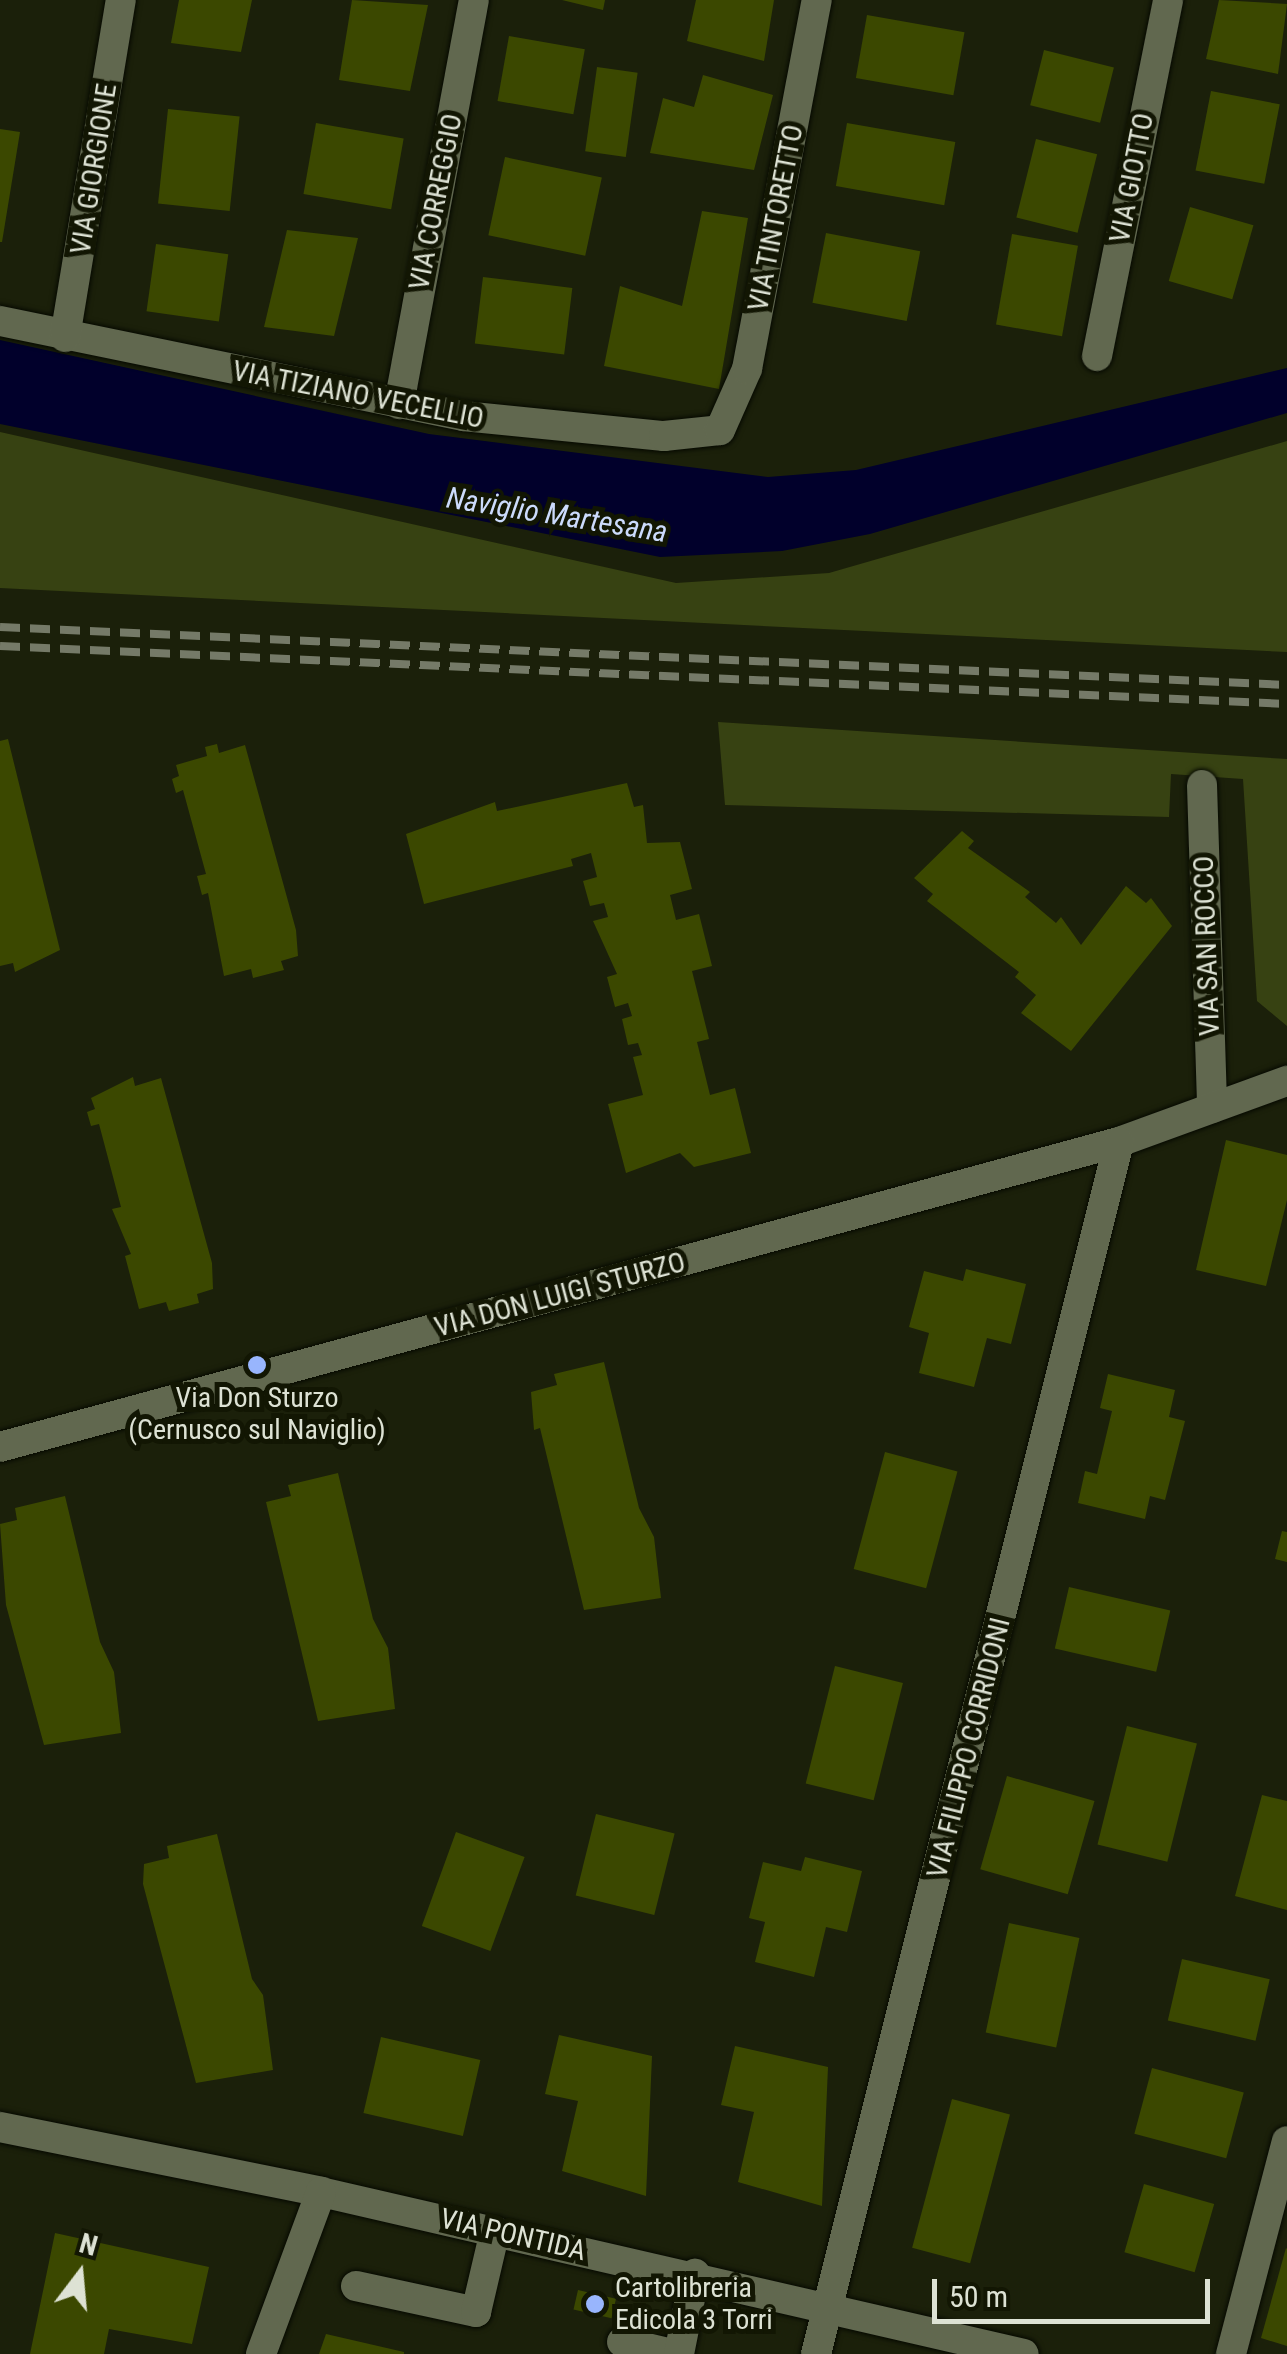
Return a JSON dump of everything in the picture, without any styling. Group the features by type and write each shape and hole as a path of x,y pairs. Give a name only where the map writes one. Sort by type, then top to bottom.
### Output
{"street":[{"name":"VIA GIORGIONE","path":"65,337 121,0"},
{"name":"VIA CORREGGIO","path":"399,404 474,0"},
{"name":"VIA TINTORETTO","path":"720,430 744,379 818,0"},
{"name":"VIA GIOTTO","path":"1097,356 1168,0"},
{"name":"VIA TIZIANO VECELLIO","path":"0,321 399,404 664,436 720,430"},
{"name":"VIA SAN ROCCO","path":"1202,785 1212,1108"},
{"path":"1119,1142 1286,1081"},
{"name":"VIA DON LUIGI STURZO","path":"0,1447 1119,1142"},
{"name":"VIA FILIPPO CORRIDONI","path":"816,2354 1119,1142"},
{"name":"VIA PONTIDA","path":"0,2128 321,2192 695,2274 1024,2354"},
{"path":"1231,2354 1278,2212 1287,2141"},
{"path":"261,2354 321,2192"},
{"path":"356,2286 476,2312 495,2230"},
{"path":"622,2342 676,2354 695,2274"}],"green space":[{"path":"0,432 676,583 829,573 1287,441 1287,652 0,588"},
{"path":"718,722 1287,759 1287,1026 1257,1001 1243,779 1171,774 1169,817 725,805"}],"water":[{"name":"Naviglio Martesana","path":"0,340 429,434 768,477 856,470 1287,368 1287,413 870,534 782,551 660,557 0,424"}],"building":[{"path":"179,0 252,0 241,52 171,43"},
{"path":"352,0 428,5 410,91 339,80"},
{"path":"562,0 605,0 603,10"},
{"path":"696,0 774,0 764,61 687,41"},
{"path":"1219,0 1287,4 1278,74 1206,59"},
{"path":"867,15 964,32 953,95 856,78"},
{"path":"509,36 585,49 573,114 498,101"},
{"path":"1044,50 1114,67 1100,123 1030,105"},
{"path":"597,67 638,73 626,157 585,151"},
{"path":"703,75 773,95 754,170 650,153 663,98 694,107"},
{"path":"1211,91 1280,104 1264,184 1196,171"},
{"path":"168,109 240,117 230,211 158,203"},
{"path":"316,123 404,138 391,209 303,194"},
{"path":"847,123 955,142 944,205 836,186"},
{"path":"0,129 20,132 2,242 0,242"},
{"path":"1036,139 1097,154 1078,233 1016,218"},
{"path":"505,157 602,178 585,256 488,235"},
{"path":"1190,207 1253,225 1232,299 1169,281"},
{"path":"702,211 748,218 719,389 604,366 620,286 682,306"},
{"path":"287,230 358,238 334,336 264,327"},
{"path":"826,233 920,251 907,321 812,303"},
{"path":"1012,234 1078,246 1062,336 996,325"},
{"path":"156,244 228,254 219,321 147,311"},
{"path":"483,277 572,288 564,354 475,344"},
{"path":"8,739 60,950 15,972 13,963 0,966 0,741"},
{"path":"217,744 219,753 245,745 296,930 298,956 281,961 284,970 253,978 251,969 224,976 208,893 202,895 197,876 206,874 183,790 176,793 172,779 179,776 176,765 207,756 205,747"},
{"path":"627,783 634,807 643,805 647,843 680,842 692,889 670,895 676,920 699,914 712,966 692,971 709,1039 697,1042 710,1095 735,1088 751,1153 694,1167 680,1153 626,1173 608,1104 643,1095 633,1057 642,1055 638,1043 628,1045 622,1019 632,1016 628,1003 615,1007 607,977 617,974 593,921 608,917 604,903 590,906 583,881 597,877 591,853 571,859 573,866 424,904 406,834 495,802 497,811"},
{"path":"962,831 974,841 968,848 1030,892 1025,897 1056,923 1061,917 1081,945 1126,886 1146,903 1151,898 1172,926 1071,1051 1021,1013 1036,995 1015,977 1019,972 927,901 933,894 914,878"},
{"path":"133,1077 135,1086 161,1078 212,1263 213,1289 197,1294 199,1303 169,1311 166,1302 139,1309 125,1256 131,1254 112,1209 121,1207 99,1124 91,1126 87,1112 95,1109 91,1098"},
{"path":"1226,1140 1287,1155 1287,1200 1266,1286 1196,1270"},
{"path":"966,1269 1026,1284 1011,1344 987,1338 974,1387 919,1373 929,1333 909,1327 924,1271 963,1281"},
{"path":"604,1362 639,1508 654,1537 661,1598 584,1610 540,1428 534,1430 531,1392 557,1385 554,1374"},
{"path":"1108,1374 1175,1390 1169,1417 1185,1421 1165,1500 1150,1496 1145,1519 1078,1503 1085,1471 1097,1474 1112,1411 1100,1408"},
{"path":"885,1452 957,1471 926,1588 854,1569"},
{"path":"338,1473 373,1619 388,1648 395,1709 318,1721 266,1502 291,1496 288,1485"},
{"path":"65,1496 100,1642 114,1672 121,1733 44,1745 6,1605 0,1524 17,1520 15,1508"},
{"path":"1282,1531 1287,1532 1287,1562 1275,1559"},
{"path":"1069,1587 1170,1610 1156,1672 1055,1648"},
{"path":"835,1666 903,1683 874,1800 806,1783"},
{"path":"1127,1726 1197,1743 1167,1862 1097,1844"},
{"path":"1007,1776 1094,1801 1068,1894 980,1869"},
{"path":"1262,1795 1287,1801 1287,1910 1235,1896"},
{"path":"596,1814 675,1834 654,1915 576,1896"},
{"path":"456,1832 525,1857 490,1951 422,1926"},
{"path":"217,1834 252,1979 263,1995 273,2070 196,2083 143,1884 144,1864 169,1858 167,1846"},
{"path":"805,1857 862,1871 847,1932 826,1927 814,1977 755,1962 765,1922 749,1918 763,1862 801,1871"},
{"path":"1009,1923 1079,1938 1056,2048 986,2033"},
{"path":"1182,1959 1270,1979 1256,2041 1168,2020"},
{"path":"559,2035 652,2056 646,2196 562,2171 578,2101 545,2094"},
{"path":"381,2037 480,2060 463,2136 363,2113"},
{"path":"735,2046 828,2067 822,2206 738,2182 754,2112 721,2105"},
{"path":"1152,2068 1244,2093 1226,2158 1134,2134"},
{"path":"952,2099 1010,2115 970,2263 912,2248"},
{"path":"1144,2184 1214,2204 1195,2272 1124,2252"},
{"path":"55,2233 209,2267 192,2344 109,2329 104,2354 30,2354"},
{"path":"1287,2249 1287,2346 1261,2338"},
{"name":"Cartolibreria Edicola 3 Torri","path":"578,2290 616,2299 612,2318 574,2309"},
{"path":"326,2334 404,2352 404,2354 319,2354"}],"railway":[{"path":"0,627 1287,685"},
{"path":"0,646 1287,704"}],"place":[{"name":"Via Don Sturzo (Cernusco sul Naviglio)","path":"257,1365"},
{"name":"Cartolibreria Edicola 3 Torri","path":"595,2304"}]}
